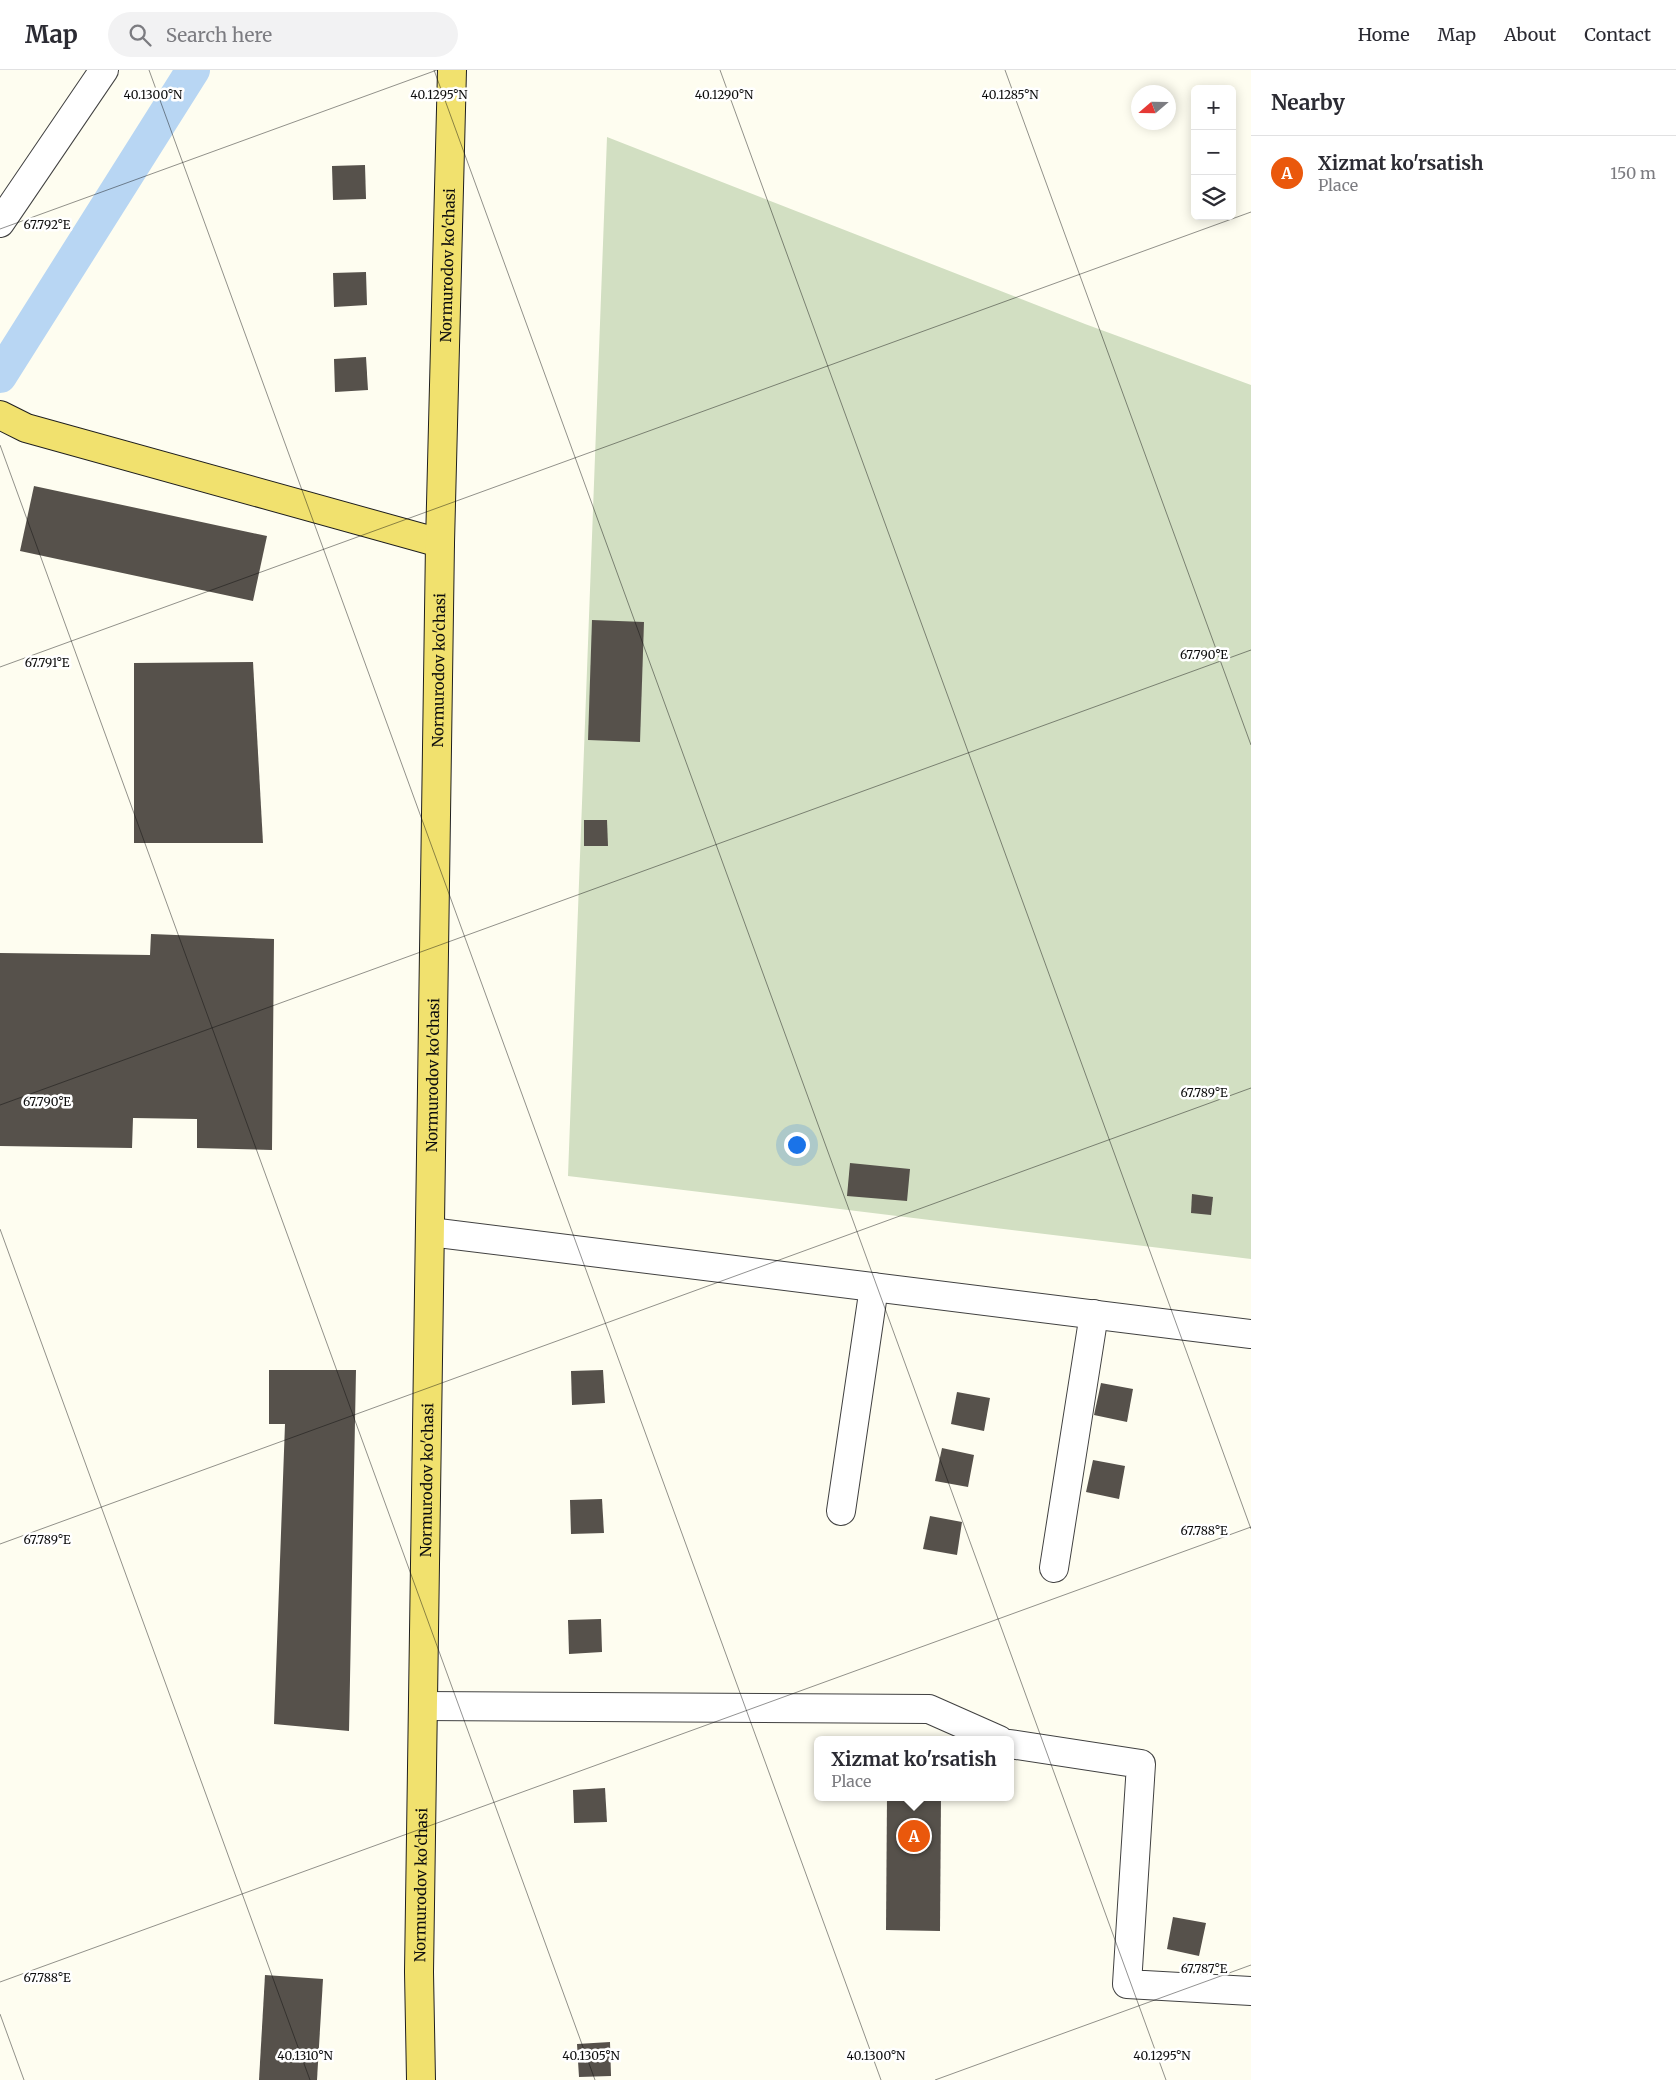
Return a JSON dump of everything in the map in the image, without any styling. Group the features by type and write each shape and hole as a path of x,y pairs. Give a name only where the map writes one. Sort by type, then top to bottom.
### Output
{"main road":[{"name":"Normurodov ko'chasi","path":"421,2080 419,1972 440,543 452,70"},
{"path":"0,415 26,428 440,543"}],"street":[{"path":"0,224 104,70"},
{"path":"430,1232 1251,1334"},
{"path":"841,1511 874,1287"},
{"path":"1054,1568 1094,1314"},
{"path":"423,1706 929,1709 990,1736"},
{"path":"1014,1745 1141,1764 1126,1984 1251,1991"}],"green space":[{"path":"607,137 1085,324 1251,385 1251,1259 568,1176"}],"building":[{"path":"365,165 366,199 333,200 332,166"},
{"path":"366,272 367,305 334,307 333,273"},
{"path":"366,357 368,390 335,392 334,359"},
{"path":"34,486 267,536 253,601 20,551"},
{"path":"592,620 644,622 640,742 588,740"},
{"path":"253,662 263,843 134,843 134,663"},
{"path":"584,820 607,820 608,846 584,846"},
{"path":"151,934 274,939 272,1150 197,1148 197,1119 133,1118 132,1148 0,1146 0,953 150,955"},
{"path":"850,1163 910,1169 907,1201 847,1196"},
{"path":"1192,1194 1213,1197 1211,1215 1191,1213"},
{"path":"269,1370 356,1370 349,1731 274,1724 285,1424 269,1424"},
{"path":"603,1370 605,1403 572,1405 571,1371"},
{"path":"1101,1383 1133,1389 1127,1422 1094,1415"},
{"path":"957,1392 990,1398 984,1431 951,1424"},
{"path":"942,1448 974,1455 968,1487 935,1481"},
{"path":"1093,1460 1125,1466 1119,1499 1086,1492"},
{"path":"602,1499 604,1533 571,1534 570,1500"},
{"path":"930,1516 962,1522 957,1555 923,1549"},
{"path":"601,1619 602,1652 569,1654 568,1620"},
{"path":"605,1788 607,1822 574,1823 573,1790"},
{"path":"887,1801 941,1801 940,1931 886,1930"},
{"path":"1173,1917 1206,1923 1199,1956 1167,1949"},
{"path":"265,1975 323,1979 317,2080 259,2080"},
{"path":"610,2042 611,2076 579,2077 577,2044"}],"waterway":[{"path":"0,376 193,70"}],"place":[{"name":"Xizmat ko'rsatish","path":"914,1836"}]}
